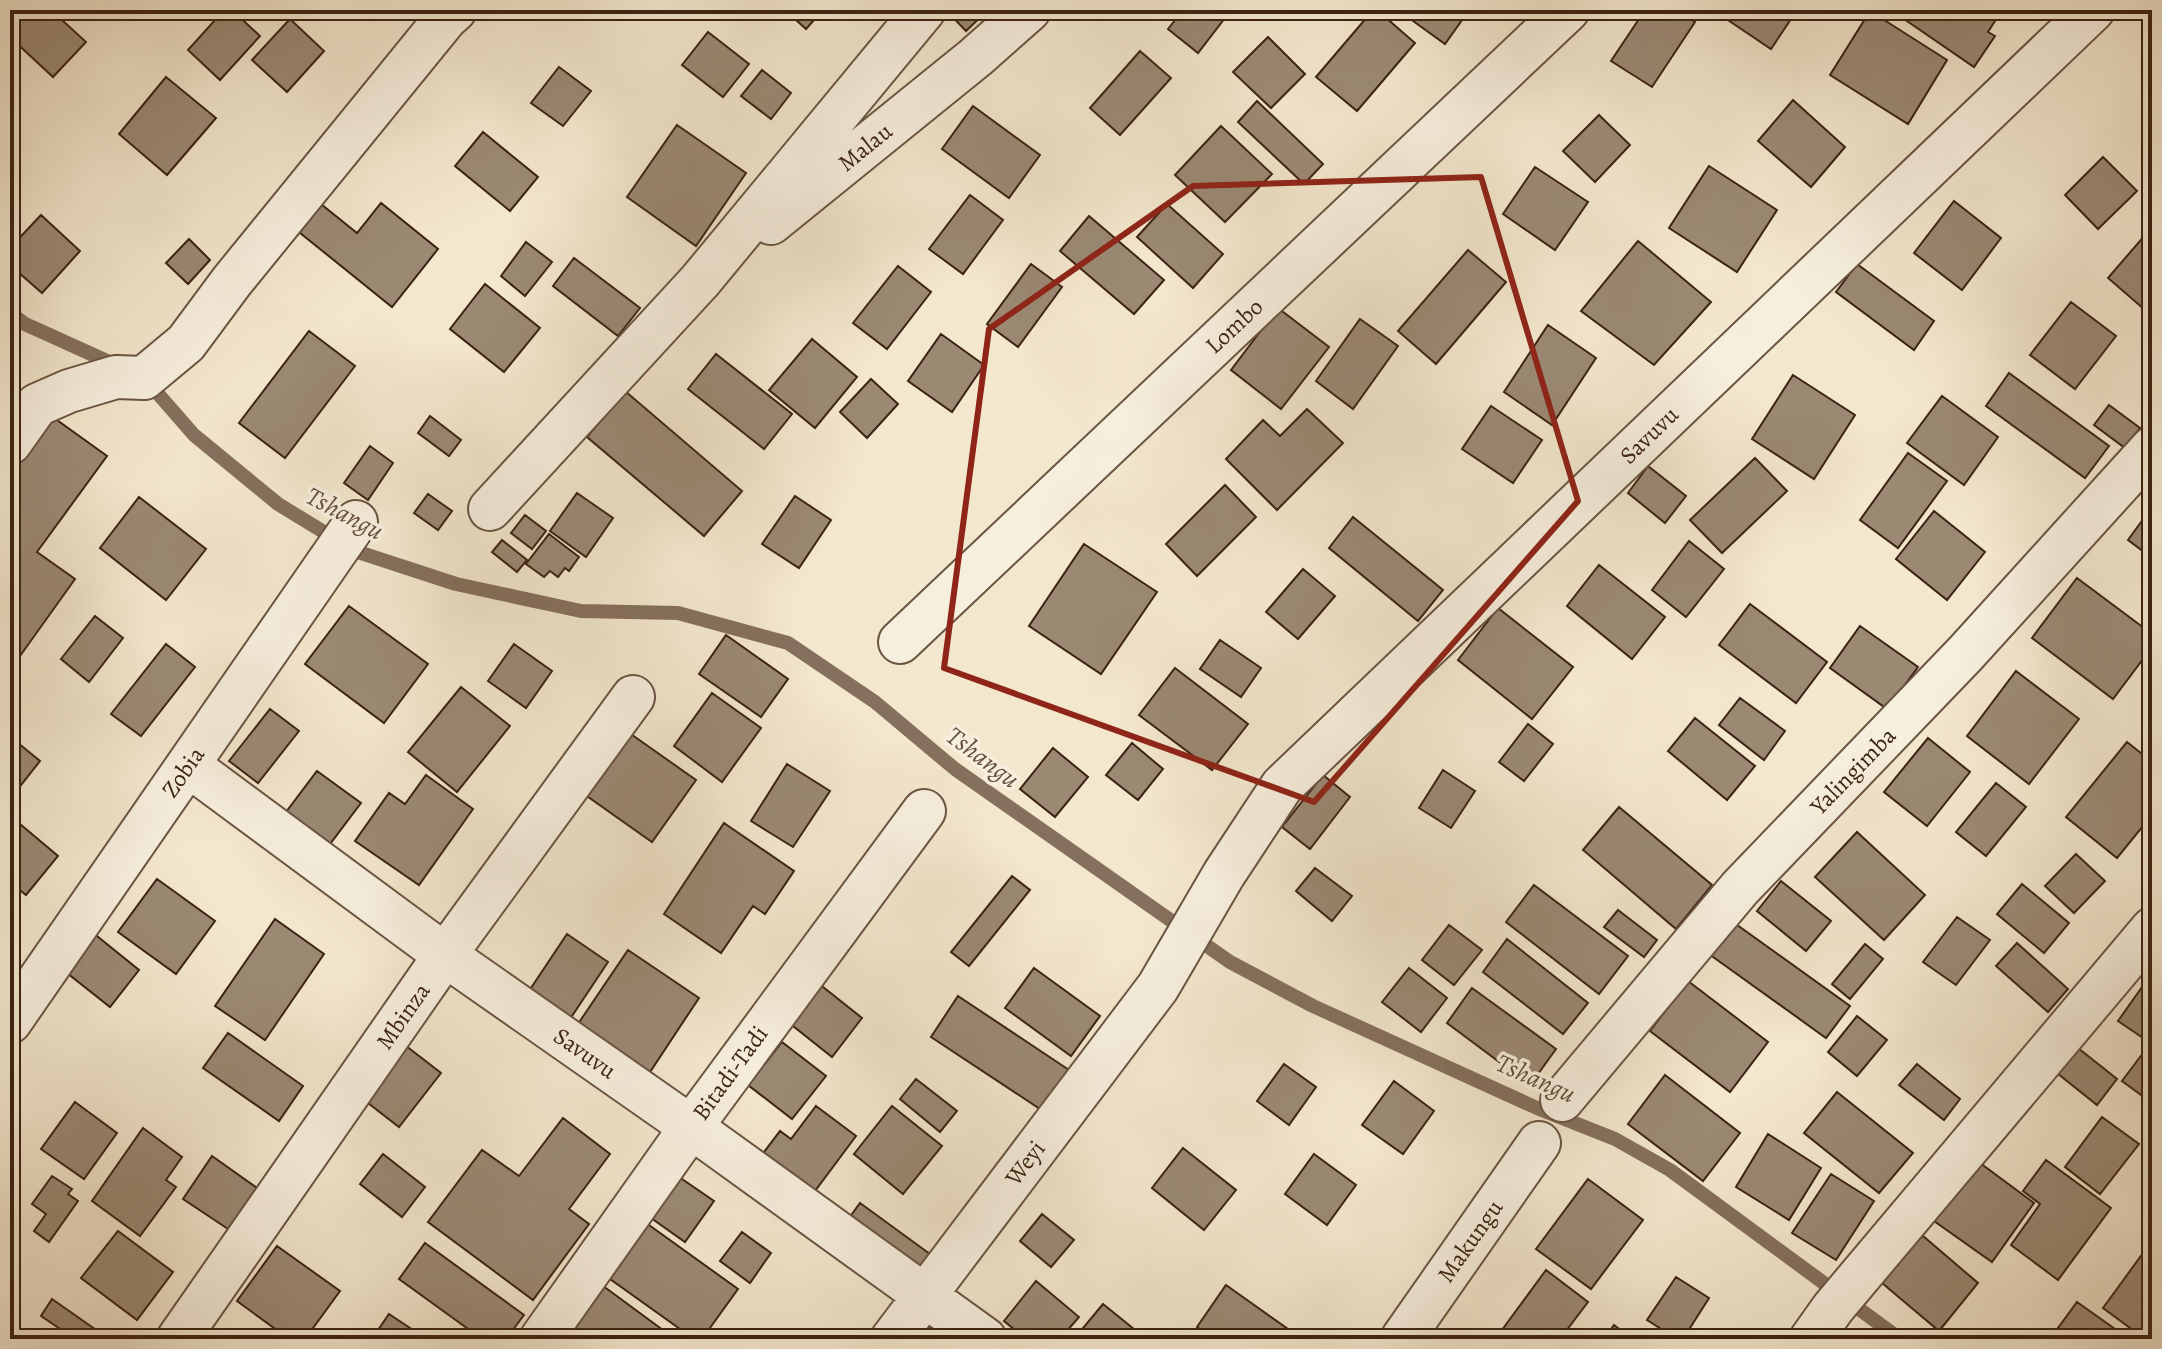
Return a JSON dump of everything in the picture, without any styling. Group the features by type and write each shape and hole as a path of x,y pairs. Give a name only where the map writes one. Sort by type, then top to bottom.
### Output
{"street":[{"path":"10,443 37,405 69,391 116,377 144,378 186,343 242,269 455,10"},
{"path":"490,509 700,281 924,10"},
{"name":"Malau","path":"700,281 976,57 1029,10"},
{"name":"Lombo","path":"900,642 1568,10"},
{"name":"Savuvu","path":"1158,987 1224,874 1282,786 2093,10"},
{"name":"Yalingimba","path":"1562,1100 1740,888 1965,654 2152,448"},
{"name":"Zobia","path":"10,1022 356,522"},
{"name":"Mbinza","path":"178,1339 445,955 633,697"},
{"name":"Savuvu","path":"188,765 445,955 985,1339"},
{"name":"Bitadi-Tadi","path":"541,1339 691,1127 924,811"},
{"path":"1831,1312 2152,929"},
{"name":"Weyi","path":"892,1339 1158,987"},
{"name":"Makungu","path":"1402,1339 1539,1143"}],"highlighted area":[{"path":"1481,177 1578,501 1314,802 944,668 989,329 1193,186"}],"building":[{"path":"10,10 51,10 86,42 53,77 10,37"},
{"path":"224,10 232,10 260,36 220,80 188,50"},
{"path":"785,10 823,10 806,29"},
{"path":"946,10 988,10 966,31"},
{"path":"1183,10 1222,10 1228,14 1198,53 1168,29"},
{"path":"1373,10 1377,10 1415,43 1357,111 1316,77"},
{"path":"1398,10 1463,10 1467,13 1445,44"},
{"path":"1645,10 1678,10 1695,22 1652,87 1611,61"},
{"path":"1722,10 1797,10 1771,49 1719,14"},
{"path":"1891,10 2002,10 1988,32 1995,36 1974,67"},
{"path":"1870,11 1947,60 1908,124 1830,75"},
{"path":"290,19 324,51 287,92 252,60"},
{"path":"708,32 749,64 723,97 682,65"},
{"path":"1268,37 1305,74 1271,108 1233,72"},
{"path":"1140,51 1171,78 1120,135 1090,108"},
{"path":"559,67 591,91 563,126 531,103"},
{"path":"762,70 791,93 771,119 741,96"},
{"path":"166,77 216,118 167,175 119,134"},
{"path":"1793,100 1845,147 1811,187 1758,141"},
{"path":"1257,101 1323,164 1304,184 1238,122"},
{"path":"973,106 1040,155 1009,198 942,149"},
{"path":"1599,115 1630,145 1595,182 1563,151"},
{"path":"677,125 746,173 696,246 627,197"},
{"path":"1221,126 1272,174 1225,222 1175,175"},
{"path":"483,132 538,177 510,211 455,166"},
{"path":"2103,157 2137,191 2098,229 2065,195"},
{"path":"1709,166 1777,210 1737,272 1669,228"},
{"path":"1535,167 1588,202 1555,250 1503,214"},
{"path":"970,195 1003,220 963,274 929,249"},
{"path":"311,196 357,233 381,203 438,249 392,307 289,224"},
{"path":"1954,201 2001,238 1962,290 1914,253"},
{"path":"1167,204 1223,254 1193,288 1137,237"},
{"path":"41,215 80,251 42,293 10,265 10,248"},
{"path":"1089,216 1164,280 1134,314 1060,251"},
{"path":"2152,227 2152,316 2108,278"},
{"path":"189,239 210,260 188,284 166,263"},
{"path":"1638,241 1711,302 1654,365 1581,311"},
{"path":"526,242 552,262 525,296 501,276"},
{"path":"1468,250 1506,282 1436,364 1398,331"},
{"path":"574,258 640,308 618,336 553,286"},
{"path":"1031,264 1062,287 1018,347 987,324"},
{"path":"1857,264 1934,321 1914,350 1836,292"},
{"path":"898,266 931,292 887,349 853,323"},
{"path":"485,284 540,328 504,372 450,329"},
{"path":"2071,302 2116,336 2075,389 2030,355"},
{"path":"1278,308 1329,347 1281,409 1231,370"},
{"path":"1360,319 1398,346 1353,409 1316,381"},
{"path":"1548,325 1596,358 1552,425 1504,392"},
{"path":"309,331 355,366 285,458 239,423"},
{"path":"941,334 984,365 952,412 908,381"},
{"path":"812,339 857,377 815,428 769,390"},
{"path":"716,354 792,414 764,449 688,389"},
{"path":"2009,373 2109,446 2085,478 1986,406"},
{"path":"1793,375 1855,415 1814,479 1752,439"},
{"path":"871,379 898,404 867,438 840,412"},
{"path":"625,391 742,491 704,536 587,437"},
{"path":"1942,396 1998,437 1964,485 1907,443"},
{"path":"2109,405 2140,428 2125,448 2094,425"},
{"path":"1491,406 1542,440 1513,483 1462,449"},
{"path":"1307,409 1343,443 1277,510 1226,459 1263,420 1280,436"},
{"path":"43,410 107,456 37,552 75,579 10,670 10,456"},
{"path":"430,416 461,440 449,456 418,433"},
{"path":"370,446 393,463 368,500 344,483"},
{"path":"1908,453 1947,481 1898,548 1860,520"},
{"path":"1755,458 1787,491 1722,553 1690,520"},
{"path":"1648,466 1686,496 1665,523 1628,493"},
{"path":"1225,485 1256,517 1197,576 1166,544"},
{"path":"577,493 613,518 586,557 550,531"},
{"path":"428,494 452,511 438,530 414,513"},
{"path":"795,496 831,520 799,568 762,544"},
{"path":"139,497 206,549 166,600 100,548"},
{"path":"2152,507 2152,558 2128,540"},
{"path":"1934,511 1985,552 1947,600 1896,559"},
{"path":"525,515 546,531 532,549 511,533"},
{"path":"1353,517 1443,590 1418,621 1329,548"},
{"path":"549,534 579,557 569,571 565,568 558,577 550,571 544,577 526,564"},
{"path":"502,540 527,560 517,572 492,552"},
{"path":"1689,541 1724,569 1686,617 1652,590"},
{"path":"1084,544 1157,592 1101,674 1029,626"},
{"path":"1599,565 1665,617 1632,659 1567,606"},
{"path":"1303,569 1335,596 1298,639 1266,612"},
{"path":"2077,578 2152,634 2152,647 2113,699 2032,638"},
{"path":"1750,604 1827,662 1796,703 1719,645"},
{"path":"349,606 428,664 384,723 305,664"},
{"path":"1498,608 1573,667 1532,719 1458,660"},
{"path":"95,616 123,638 89,682 61,659"},
{"path":"1860,626 1918,667 1887,709 1830,668"},
{"path":"726,635 788,679 761,717 699,674"},
{"path":"1220,640 1261,668 1241,697 1200,669"},
{"path":"166,644 195,667 141,736 111,714"},
{"path":"514,644 552,671 526,708 488,681"},
{"path":"1175,668 1248,724 1212,770 1139,715"},
{"path":"2016,671 2079,719 2029,784 1967,736"},
{"path":"461,687 510,726 457,792 408,752"},
{"path":"712,693 761,728 722,782 674,746"},
{"path":"1740,698 1785,731 1764,760 1719,725"},
{"path":"270,709 299,731 258,783 229,761"},
{"path":"1695,718 1755,766 1727,800 1668,751"},
{"path":"1528,724 1553,744 1524,781 1499,762"},
{"path":"628,732 696,780 652,842 584,794"},
{"path":"1928,738 1970,772 1927,826 1884,792"},
{"path":"2127,742 2152,762 2152,815 2117,858 2066,817"},
{"path":"18,743 40,761 10,799 10,753"},
{"path":"1132,743 1163,769 1138,800 1106,775"},
{"path":"1053,748 1088,777 1055,817 1020,789"},
{"path":"787,764 830,791 793,847 751,821"},
{"path":"1443,770 1475,791 1451,828 1419,808"},
{"path":"317,771 361,803 327,848 283,816"},
{"path":"426,775 473,809 419,885 355,841 389,793 405,804"},
{"path":"1323,775 1350,797 1310,849 1282,827"},
{"path":"1996,783 2026,807 1986,856 1956,832"},
{"path":"1619,807 1712,885 1676,929 1583,850"},
{"path":"14,819 58,856 26,895 10,882 10,824"},
{"path":"724,823 794,871 765,914 753,906 721,953 664,914"},
{"path":"1857,832 1925,895 1884,940 1815,877"},
{"path":"2076,854 2105,881 2074,913 2045,886"},
{"path":"1315,868 1352,896 1332,921 1296,891"},
{"path":"1012,876 1030,890 969,966 951,952"},
{"path":"157,879 215,921 176,974 118,932"},
{"path":"1781,881 1831,921 1806,951 1757,911"},
{"path":"2022,884 2069,923 2044,953 1997,914"},
{"path":"1534,885 1628,956 1599,994 1506,922"},
{"path":"1618,910 1657,940 1644,957 1604,927"},
{"path":"1957,917 1990,940 1956,985 1923,962"},
{"path":"275,919 324,954 265,1040 215,1006"},
{"path":"1733,922 1850,1006 1826,1038 1709,954"},
{"path":"1449,925 1482,950 1454,985 1422,960"},
{"path":"92,932 139,970 110,1007 62,969"},
{"path":"567,934 608,962 570,1019 529,991"},
{"path":"1507,939 1588,1003 1563,1034 1483,972"},
{"path":"2017,943 2068,989 2048,1012 1996,966"},
{"path":"1865,944 1883,959 1850,999 1832,984"},
{"path":"628,950 699,998 650,1072 578,1024"},
{"path":"1034,968 1100,1016 1071,1056 1005,1008"},
{"path":"1409,968 1447,998 1421,1032 1382,1002"},
{"path":"2152,973 2152,1044 2118,1021"},
{"path":"813,979 862,1018 832,1057 783,1018"},
{"path":"1688,981 1768,1042 1730,1092 1650,1031"},
{"path":"1472,988 1556,1049 1530,1085 1447,1023"},
{"path":"958,996 1069,1070 1043,1111 931,1037"},
{"path":"1857,1016 1887,1040 1857,1076 1828,1052"},
{"path":"228,1033 303,1086 279,1121 203,1068"},
{"path":"401,1042 441,1073 399,1127 359,1096"},
{"path":"782,1042 826,1076 792,1119 748,1085"},
{"path":"2078,1048 2117,1079 2097,1105 2057,1073"},
{"path":"2143,1053 2152,1059 2152,1103 2122,1081"},
{"path":"1284,1064 1316,1087 1289,1125 1257,1101"},
{"path":"1917,1064 1960,1099 1944,1120 1899,1085"},
{"path":"1665,1075 1740,1133 1703,1181 1628,1124"},
{"path":"916,1079 957,1111 940,1132 900,1099"},
{"path":"1394,1081 1434,1111 1403,1154 1362,1125"},
{"path":"1837,1092 1913,1153 1879,1193 1804,1133"},
{"path":"75,1102 117,1133 84,1179 41,1149"},
{"path":"816,1106 856,1136 809,1199 758,1160 780,1131 791,1139"},
{"path":"892,1106 942,1146 903,1194 854,1154"},
{"path":"2102,1117 2139,1144 2100,1194 2065,1167"},
{"path":"563,1118 610,1154 569,1209 589,1224 533,1300 428,1222 482,1150 519,1176"},
{"path":"143,1128 182,1157 166,1180 176,1187 140,1236 92,1201"},
{"path":"1768,1134 1821,1168 1789,1220 1736,1187"},
{"path":"1183,1148 1236,1190 1204,1230 1152,1188"},
{"path":"383,1154 425,1187 402,1217 360,1184"},
{"path":"1314,1154 1356,1185 1327,1225 1285,1194"},
{"path":"212,1156 260,1190 231,1231 183,1199"},
{"path":"1976,1160 2034,1203 1992,1262 1934,1221"},
{"path":"2046,1160 2111,1208 2058,1280 2011,1245 2040,1204 2023,1191"},
{"path":"666,1168 714,1201 685,1242 637,1208"},
{"path":"1831,1174 1874,1201 1836,1260 1792,1233"},
{"path":"52,1176 72,1189 68,1194 78,1201 49,1242 34,1231 46,1214 32,1204"},
{"path":"1588,1179 1643,1220 1591,1289 1536,1249"},
{"path":"860,1203 934,1257 916,1282 842,1228"},
{"path":"1042,1214 1074,1240 1051,1267 1020,1241"},
{"path":"642,1220 738,1289 702,1339 694,1339 603,1274"},
{"path":"1916,1230 1978,1283 1939,1331 1876,1278"},
{"path":"118,1231 173,1272 137,1320 81,1278"},
{"path":"742,1232 771,1253 750,1283 720,1261"},
{"path":"425,1243 524,1315 506,1339 482,1339 399,1279"},
{"path":"277,1246 340,1291 305,1339 289,1339 237,1301"},
{"path":"2146,1249 2152,1254 2152,1335 2149,1339 2103,1308"},
{"path":"1546,1270 1588,1302 1560,1339 1506,1339 1499,1334"},
{"path":"1676,1277 1709,1298 1683,1339 1677,1339 1647,1320"},
{"path":"595,1280 675,1339 591,1339 565,1320"},
{"path":"1036,1281 1079,1317 1060,1339 1026,1339 1004,1321"},
{"path":"1226,1285 1302,1339 1214,1339 1197,1327"},
{"path":"52,1299 99,1332 94,1339 75,1339 41,1316"},
{"path":"2077,1302 2115,1329 2108,1339 2050,1339"},
{"path":"1103,1304 1140,1334 1136,1339 1074,1339"},
{"path":"389,1314 425,1338 372,1339"},
{"path":"1614,1325 1632,1339 1604,1339"}],"waterway":[{"name":"Tshangu","path":"10,313 25,324 120,367"},
{"name":"Tshangu","path":"146,380 194,435 278,504 355,551 456,584 581,611 678,613 788,643 875,702 955,769 1230,962 1313,1006 1537,1108 1615,1139 1670,1170 1900,1339"}]}
